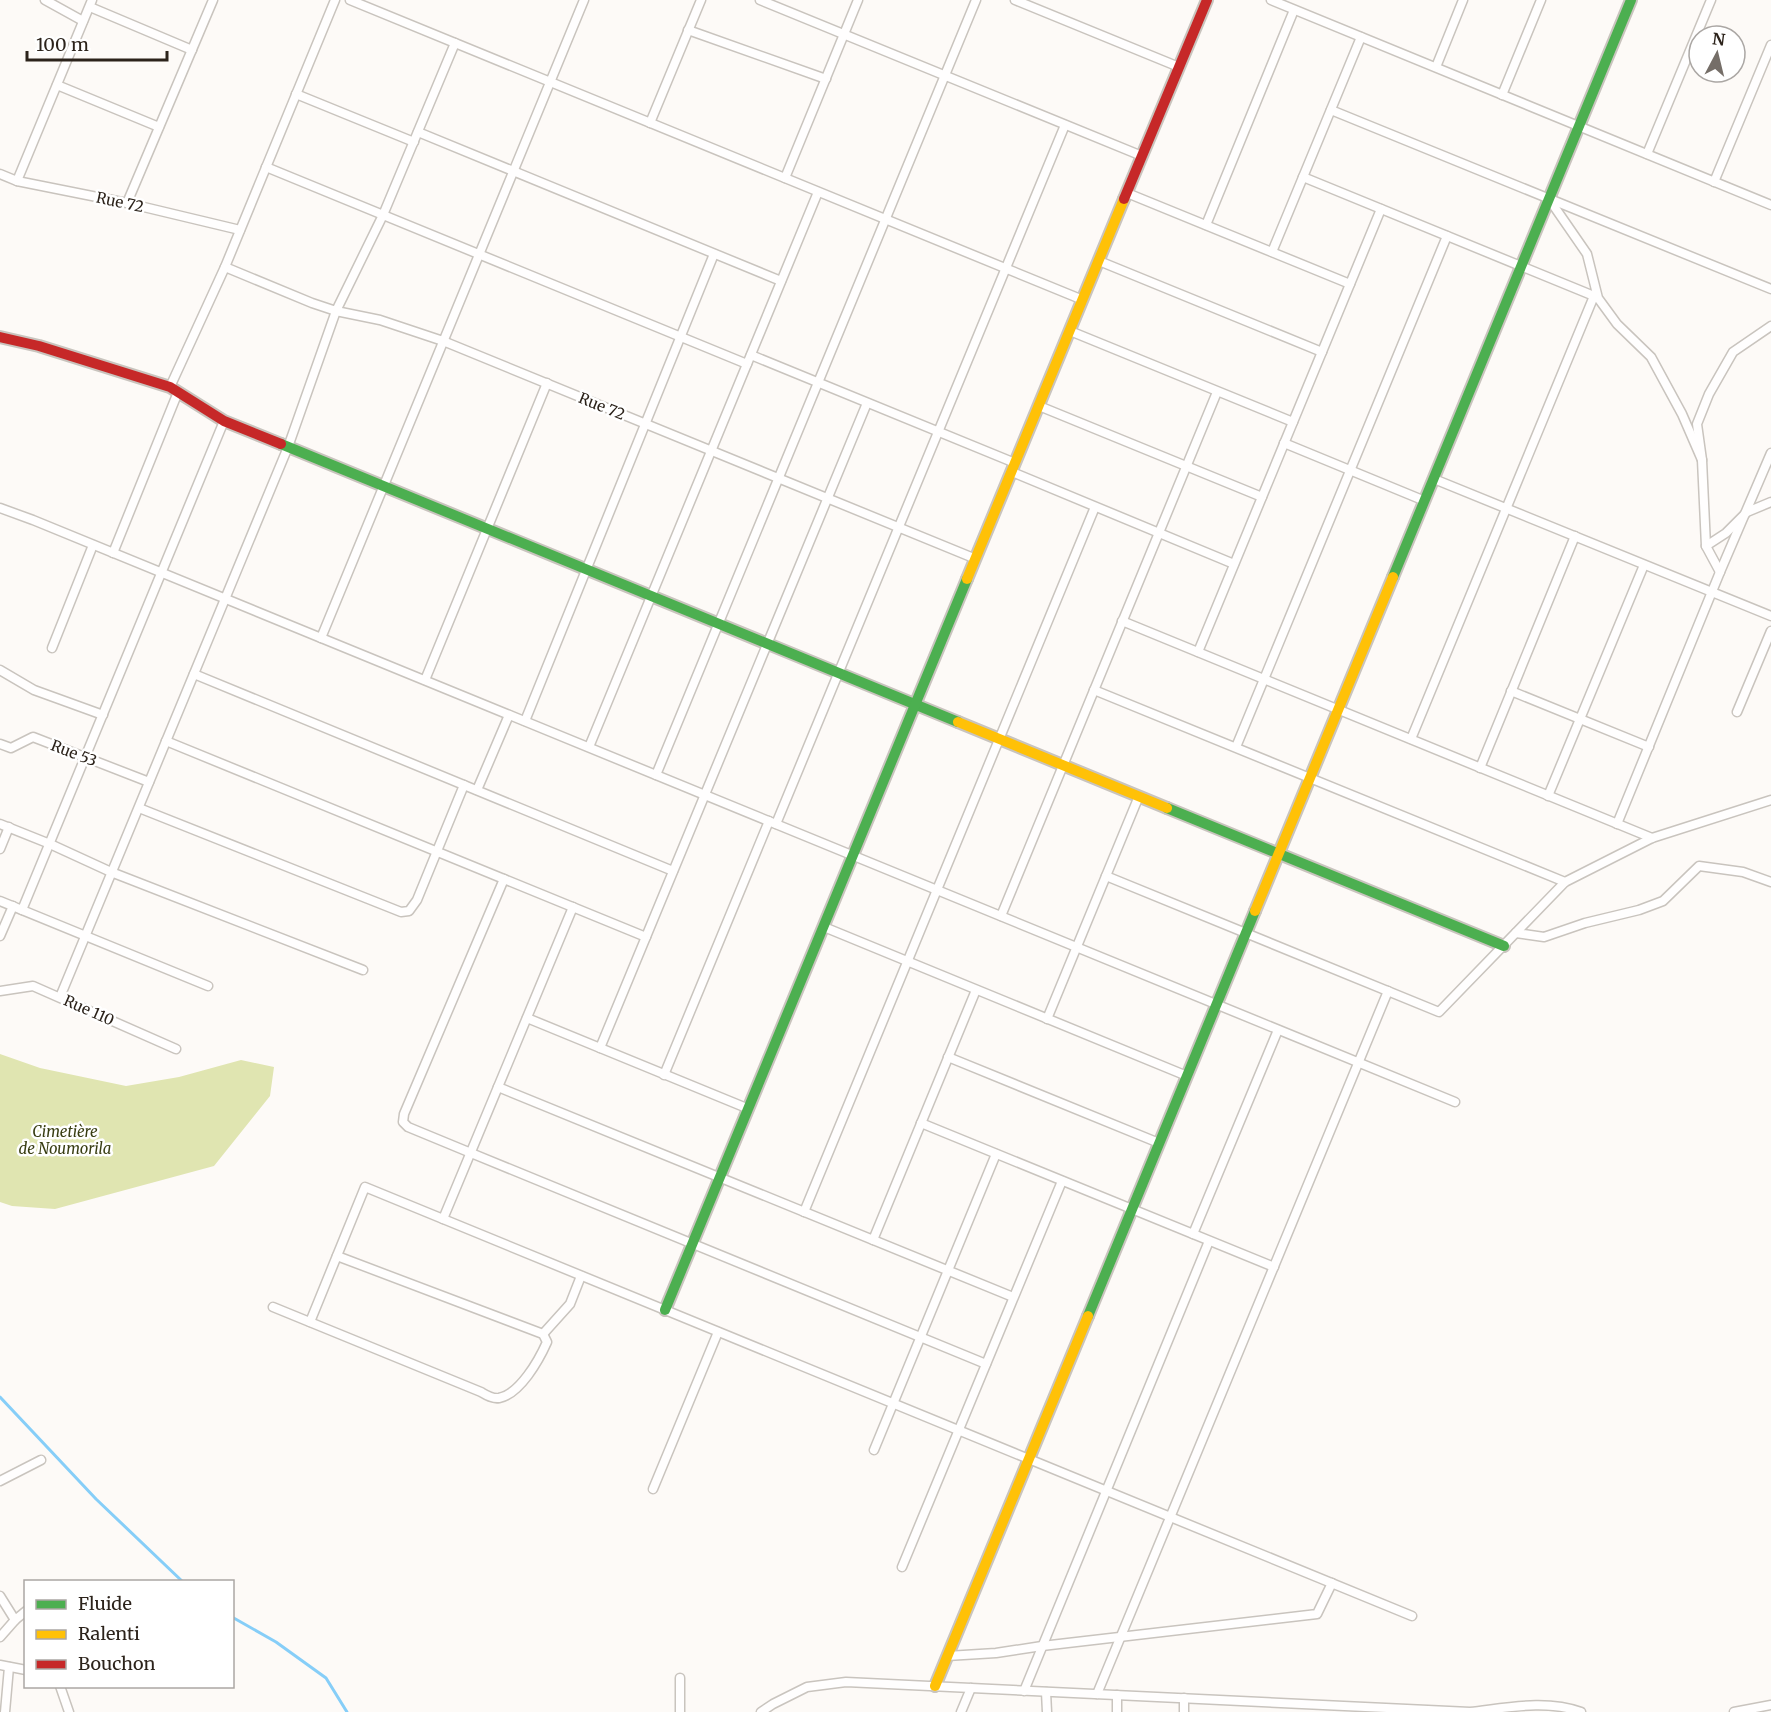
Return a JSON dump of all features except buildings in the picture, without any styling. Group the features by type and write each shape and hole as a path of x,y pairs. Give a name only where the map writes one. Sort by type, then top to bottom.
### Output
{"street":[{"path":"45,0 83,21"},
{"path":"127,203 213,0"},
{"path":"112,553 174,389 335,0"},
{"path":"350,0 1083,300"},
{"path":"321,638 584,0"},
{"path":"650,123 701,0"},
{"path":"760,0 1142,156"},
{"path":"784,178 858,0"},
{"path":"656,775 976,0"},
{"path":"1015,0 1179,67"},
{"path":"665,1310 1207,0"},
{"path":"1271,0 1771,205"},
{"path":"1436,68 1463,0"},
{"path":"1502,95 1541,0"},
{"path":"935,1686 1632,0"},
{"path":"1647,154 1711,0"},
{"path":"17,181 91,3 192,50"},
{"path":"1206,225 1294,10"},
{"path":"688,30 826,78"},
{"path":"1272,252 1361,37"},
{"path":"60,997 288,447 336,311 383,215 455,43"},
{"path":"1714,182 1771,45"},
{"path":"57,85 159,127"},
{"path":"296,94 414,142"},
{"path":"1330,110 1771,289"},
{"path":"664,1075 838,673 1065,125"},
{"path":"418,132 781,281"},
{"path":"266,167 747,364"},
{"name":"Rue 72","path":"0,174 17,181 127,203 240,230"},
{"path":"1302,177 1594,296 1411,739"},
{"path":"589,747 818,192"},
{"path":"1127,193 1350,284"},
{"path":"1549,199 1587,254 1598,298 1617,324 1650,357 1682,414 1702,460"},
{"path":"1197,652 1381,209"},
{"path":"1236,747 1447,236"},
{"path":"525,722 714,254"},
{"path":"1099,261 1322,352"},
{"name":"Rue 72","path":"225,267 312,303 336,311 380,320 443,341 976,559"},
{"path":"1720,572 1706,546 1702,460 1697,424 1709,394 1733,352 1771,327"},
{"path":"1070,331 1293,422"},
{"path":"0,337 39,346 174,389 224,422 1504,946"},
{"path":"751,355 938,432 1095,507 1234,564"},
{"path":"425,680 547,383"},
{"path":"1001,916 1217,392"},
{"path":"600,1048 867,403"},
{"path":"1039,406 1262,497"},
{"path":"22,910 224,422"},
{"path":"1284,443 1425,501"},
{"path":"1617,824 1771,453"},
{"path":"1434,479 1771,616"},
{"path":"1706,546 1726,533 1747,512 1771,502"},
{"path":"804,1212 1095,507"},
{"path":"0,508 1455,1102"},
{"path":"1480,768 1575,536"},
{"path":"52,648 93,545"},
{"path":"1548,796 1644,565"},
{"path":"1122,621 1652,838"},
{"path":"1737,712 1771,631"},
{"path":"0,670 34,690 103,715"},
{"path":"194,674 673,871"},
{"path":"1094,690 1565,882"},
{"path":"1511,691 1649,747"},
{"path":"477,790 509,715"},
{"name":"Rue 53","path":"0,744 11,748 33,737 149,782"},
{"path":"166,741 646,937"},
{"path":"139,808 401,912 409,911 417,900 464,785"},
{"path":"1047,1018 1139,796"},
{"path":"1106,876 1439,1012 1565,882 1652,838 1771,800"},
{"path":"0,824 111,872 363,970"},
{"path":"0,849 9,827"},
{"path":"1516,933 1544,937 1585,923 1639,910 1663,901 1699,866 1743,872 1771,882"},
{"path":"504,879 404,1114 403,1122 471,1153 986,1364"},
{"path":"0,901 208,986"},
{"path":"0,936 13,906"},
{"path":"443,1219 573,907"},
{"path":"824,927 1187,1076"},
{"name":"Rue 110","path":"0,991 33,986 176,1049"},
{"path":"873,1240 976,990"},
{"path":"1097,1694 1388,991"},
{"path":"527,1018 749,1109"},
{"path":"1193,1234 1278,1030"},
{"path":"948,1057 1159,1143"},
{"path":"498,1087 1013,1297"},
{"path":"921,1123 1274,1267"},
{"path":"874,1450 996,1154"},
{"path":"902,1567 1062,1181"},
{"path":"310,1322 365,1187 1412,1616"},
{"path":"1024,1690 1209,1241"},
{"path":"273,1307 489,1397 499,1398 516,1389 541,1358 547,1342 543,1334 337,1256"},
{"path":"543,1334 570,1304 582,1276"},
{"path":"653,1489 718,1332"},
{"path":"0,1481 41,1461"},
{"path":"947,1656 996,1653 1317,1614 1332,1583"},
{"path":"0,1596 15,1620"},
{"path":"0,1637 24,1613"},
{"path":"5,1712 5,1666 24,1670"},
{"path":"680,1678 680,1712"},
{"path":"761,1712 807,1687 846,1682 1470,1712 1537,1704 1581,1712"},
{"path":"61,1688 69,1712"},
{"path":"961,1712 971,1688"},
{"path":"1046,1692 1047,1712"},
{"path":"1117,1695 1117,1712"},
{"path":"1184,1698 1184,1712"},
{"path":"1734,1712 1771,1705"}],"green space":[{"name":"Cimetière de Noumorila","path":"0,1054 40,1068 126,1086 179,1077 241,1060 274,1067 270,1096 214,1166 55,1209 12,1206 0,1202"}],"waterway":[{"path":"0,1397 96,1499 181,1580"},
{"path":"234,1618 276,1642 326,1678 347,1712"}],"traffic: fast":[{"path":"1393,577 1631,0"},
{"path":"281,444 958,722"},
{"path":"665,1310 967,579"},
{"path":"1167,808 1504,946"},
{"path":"1088,1316 1255,911"}],"traffic: slow":[{"path":"967,579 1124,199"},
{"path":"1255,911 1393,577"},
{"path":"958,722 1167,808"},
{"path":"935,1686 1088,1316"}],"traffic: jam":[{"path":"1124,199 1207,0"},
{"path":"0,337 39,346 170,387 224,421 281,444"}]}
